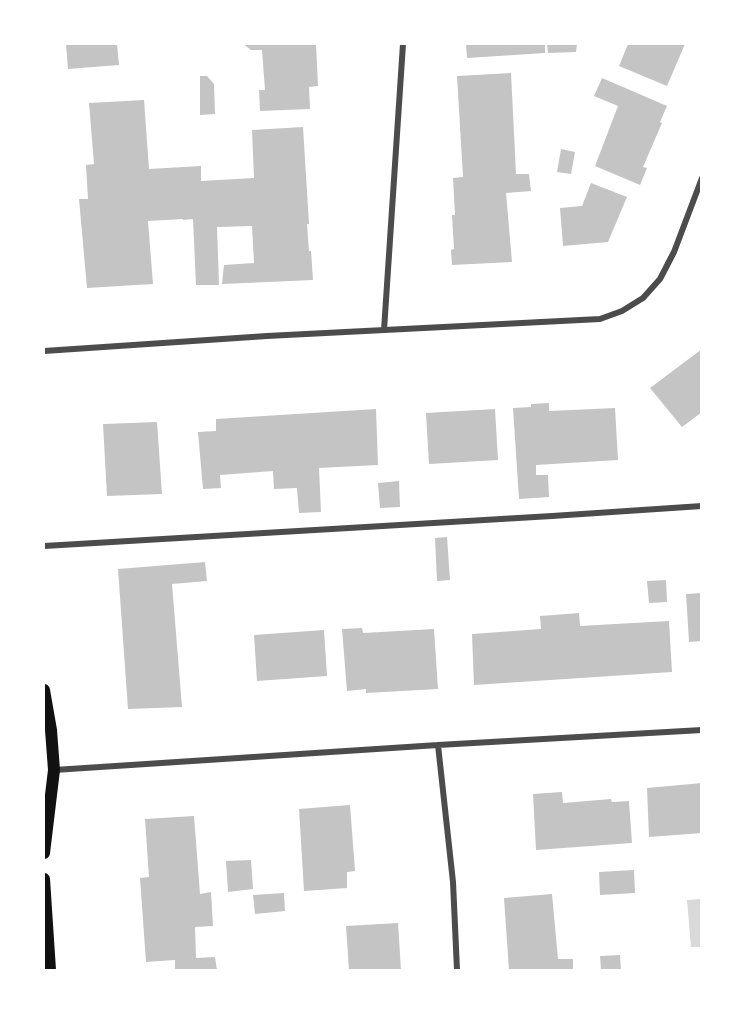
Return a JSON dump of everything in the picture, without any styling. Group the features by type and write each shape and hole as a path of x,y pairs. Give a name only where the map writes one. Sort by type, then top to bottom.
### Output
{"main road":[{"path":"44,690 51,730 54,770 44,853"},
{"path":"44,879 50,970"}],"street":[{"path":"384,330 403,44"},
{"path":"44,351 267,336 600,319 622,311 643,298 660,279 674,252 702,178"},
{"path":"44,546 702,506"},
{"path":"54,770 702,730"},
{"path":"438,745 453,882 457,970"}],"shaded area":[{"path":"701,899 701,947 691,947 687,900"}],"building":[{"path":"66,44 117,44 119,65 68,69"},
{"path":"243,44 316,44 318,86 309,87 310,109 260,111 259,90 265,90 262,50 251,50"},
{"path":"466,44 545,44 545,53 467,58"},
{"path":"547,44 577,44 576,52 548,53"},
{"path":"628,44 685,44 667,86 619,66"},
{"path":"511,73 516,174 529,174 531,191 506,193 512,262 452,265 451,250 454,249 452,215 455,215 453,178 463,177 457,76"},
{"path":"200,76 207,76 214,84 215,114 200,115"},
{"path":"602,78 667,106 643,167 647,168 640,185 595,166 618,106 594,96"},
{"path":"144,100 149,169 201,166 201,181 254,178 252,130 303,127 309,224 307,224 313,280 222,284 224,265 254,263 252,226 217,227 219,285 196,285 193,219 183,219 148,221 153,284 87,288 79,199 88,199 86,165 94,164 89,103"},
{"path":"561,149 575,152 571,174 557,172"},
{"path":"591,183 627,197 608,242 563,246 560,208 582,206"},
{"path":"702,349 702,412 682,427 650,388"},
{"path":"549,403 549,411 615,408 618,460 536,465 536,475 548,475 549,497 519,499 513,408"},
{"path":"376,409 378,465 319,468 321,512 299,513 297,488 274,489 273,471 220,475 221,488 203,489 198,432 216,431 216,419"},
{"path":"495,409 498,460 429,464 426,413"},
{"path":"157,422 162,494 107,496 103,424"},
{"path":"399,481 400,507 380,508 378,483"},
{"path":"447,537 450,580 437,581 435,538"},
{"path":"205,562 207,581 172,584 182,707 128,709 118,569"},
{"path":"666,580 667,602 649,603 647,581"},
{"path":"702,593 702,641 689,642 686,594"},
{"path":"579,613 580,626 669,621 672,672 474,685 472,634 541,629 540,616"},
{"path":"362,628 363,633 434,629 438,689 366,693 366,689 347,691 342,629"},
{"path":"324,630 327,676 257,681 254,635"},
{"path":"702,783 702,833 649,837 647,788"},
{"path":"562,792 563,803 611,799 612,802 629,801 632,843 536,850 533,794"},
{"path":"350,805 355,871 347,872 347,888 304,891 299,809"},
{"path":"194,816 200,894 211,892 213,926 195,927 196,958 215,957 217,970 175,970 175,960 146,962 140,878 149,877 145,819"},
{"path":"251,860 253,889 228,892 226,861"},
{"path":"634,870 635,893 600,895 599,872"},
{"path":"284,893 285,911 255,914 253,895"},
{"path":"552,894 558,959 573,959 573,970 509,970 504,898"},
{"path":"398,923 401,970 349,970 346,926"},
{"path":"620,955 621,970 601,970 600,956"}]}
